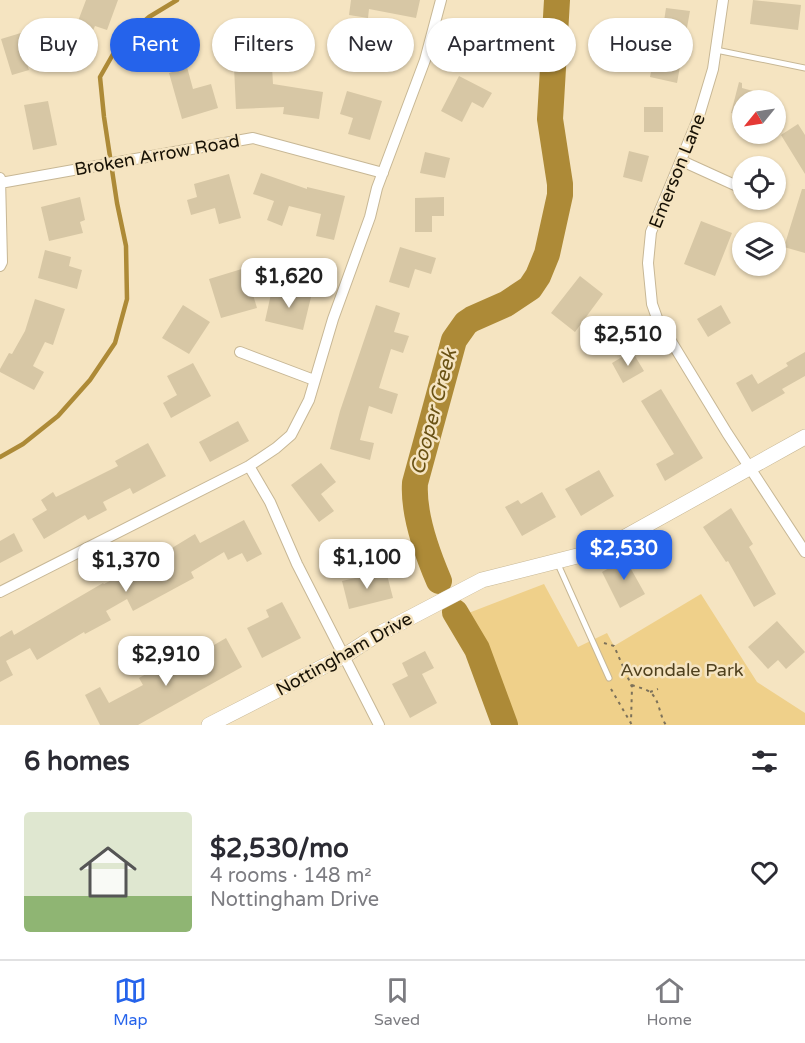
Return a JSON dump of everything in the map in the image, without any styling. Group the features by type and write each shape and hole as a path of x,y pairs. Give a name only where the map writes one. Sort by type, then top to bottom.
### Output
{"street":[{"path":"0,592 249,466 291,435 309,400 333,319 425,60 441,0"},
{"name":"Emerson Lane","path":"723,0 714,69 682,161 651,232 648,263 652,304 657,318 749,468 805,552"},
{"name":"Broken Arrow Road","path":"0,183 254,138 383,173"},
{"path":"682,161 732,184"},
{"path":"0,178 2,262 0,267"},
{"path":"240,352 314,380"},
{"name":"Nottingham Drive","path":"209,725 344,656 375,636 482,580 593,552 625,537 805,437"},
{"path":"249,466 270,502 297,564 379,725"}],"lane":[{"path":"716,50 805,68"},
{"path":"556,562 609,678"}],"path":[{"path":"592,639 614,646 631,685 632,724"},
{"path":"631,685 650,692 658,704 660,717 666,725"},
{"path":"610,687 632,724"},
{"path":"650,692 658,689"}],"green space":[{"name":"Avondale Park","path":"544,584 578,647 607,633 614,646 701,594 757,682 805,713 805,725 495,725 453,619"}],"building":[{"path":"86,0 118,0 107,30 98,27 98,18 79,18"},
{"path":"351,0 420,0 416,18 369,9 368,18 349,15"},
{"path":"753,0 801,5 798,30 750,24"},
{"path":"666,8 690,11 689,18 664,18"},
{"path":"18,34 18,72 22,72 12,75 1,39"},
{"path":"188,72 193,89 211,84 218,108 182,119 169,73"},
{"path":"234,72 272,72 273,84 323,92 319,119 283,114 284,107 236,109"},
{"path":"651,72 679,72 677,83 650,77"},
{"path":"459,76 492,93 483,108 472,102 462,122 441,111"},
{"path":"739,82 742,83 742,88 749,90 737,90"},
{"path":"347,91 382,101 370,140 348,134 353,118 340,114"},
{"path":"48,101 57,145 33,150 24,105"},
{"path":"644,107 663,107 663,132 644,132"},
{"path":"798,124 805,135 805,174 786,143 786,132"},
{"path":"629,151 649,156 642,182 623,177"},
{"path":"425,152 450,158 445,178 420,173"},
{"path":"261,173 307,189 307,187 345,196 334,240 316,236 321,214 289,206 282,226 267,220 274,201 253,194"},
{"path":"229,174 241,218 219,224 215,208 191,215 187,200 197,197 194,184"},
{"path":"802,189 805,189 805,253 786,248 786,241"},
{"path":"80,197 85,220 80,222 83,233 49,241 41,207"},
{"path":"444,197 444,216 432,216 432,232 415,232 415,198"},
{"path":"701,221 732,233 715,276 684,264"},
{"path":"400,247 436,258 431,274 415,269 409,288 389,282"},
{"path":"45,250 71,257 69,266 82,270 77,289 38,278"},
{"path":"245,268 257,308 221,318 209,279"},
{"path":"580,276 603,294 575,332 551,313"},
{"path":"288,287 312,293 303,330 265,321 271,294 286,298"},
{"path":"35,299 65,309 53,345 45,342 33,366 44,372 34,390 0,372 0,369 25,331"},
{"path":"183,305 210,322 189,354 162,338"},
{"path":"376,305 400,313 394,332 409,336 403,353 391,349 379,388 398,394 392,414 369,406 360,440 374,443 370,460 330,449 340,411"},
{"path":"721,305 731,323 708,337 697,319"},
{"path":"632,351 644,371 623,383 612,363"},
{"path":"805,352 805,376 782,389 785,393 752,412 736,383 752,374 758,384 788,366 786,363"},
{"path":"193,363 211,396 171,418 163,403 177,395 167,376"},
{"path":"661,389 703,458 665,481 656,464 674,454 641,401"},
{"path":"238,421 249,441 210,462 199,442"},
{"path":"148,443 166,476 133,494 130,488 103,502 107,510 88,520 85,515 44,539 32,519 47,510 41,500 53,492 56,497 118,466 115,461"},
{"path":"321,463 336,482 321,494 334,511 319,522 291,485"},
{"path":"599,470 614,496 581,516 565,489"},
{"path":"542,492 556,517 522,536 505,507 518,500 521,504"},
{"path":"731,508 753,544 749,547 776,594 754,607 728,561 726,562 703,527"},
{"path":"244,520 262,554 247,562 242,553 228,560 224,552 191,572 194,578 133,611 127,599 106,611 111,620 85,634 84,632 37,660 30,648 6,661 13,675 0,682 0,637 12,630 14,635 103,583 162,554 195,534 200,543"},
{"path":"14,533 23,551 0,563 0,541"},
{"path":"634,554 640,565 631,569 645,594 620,608 602,572"},
{"path":"386,571 393,598 349,609 342,581"},
{"path":"282,602 301,638 262,658 247,628 269,617 266,610"},
{"path":"777,621 805,652 786,669 778,660 768,669 748,647"},
{"path":"226,638 242,667 138,725 100,725 85,695 100,687 109,703 143,685 139,678 174,658 178,666"},
{"path":"425,651 434,668 422,674 437,703 410,718 392,684 408,676 402,663"}],"waterway":[{"path":"0,457 23,444 58,416 90,380 115,343 127,299 126,246 117,203 100,77 120,42 149,17 177,0"},
{"name":"Cooper Creek","path":"439,581 419,520 415,483 454,340 466,323 506,304 530,288 547,254 560,195 550,119 557,0"},
{"name":"Cooper Creek","path":"455,612 477,649 505,725"}]}
